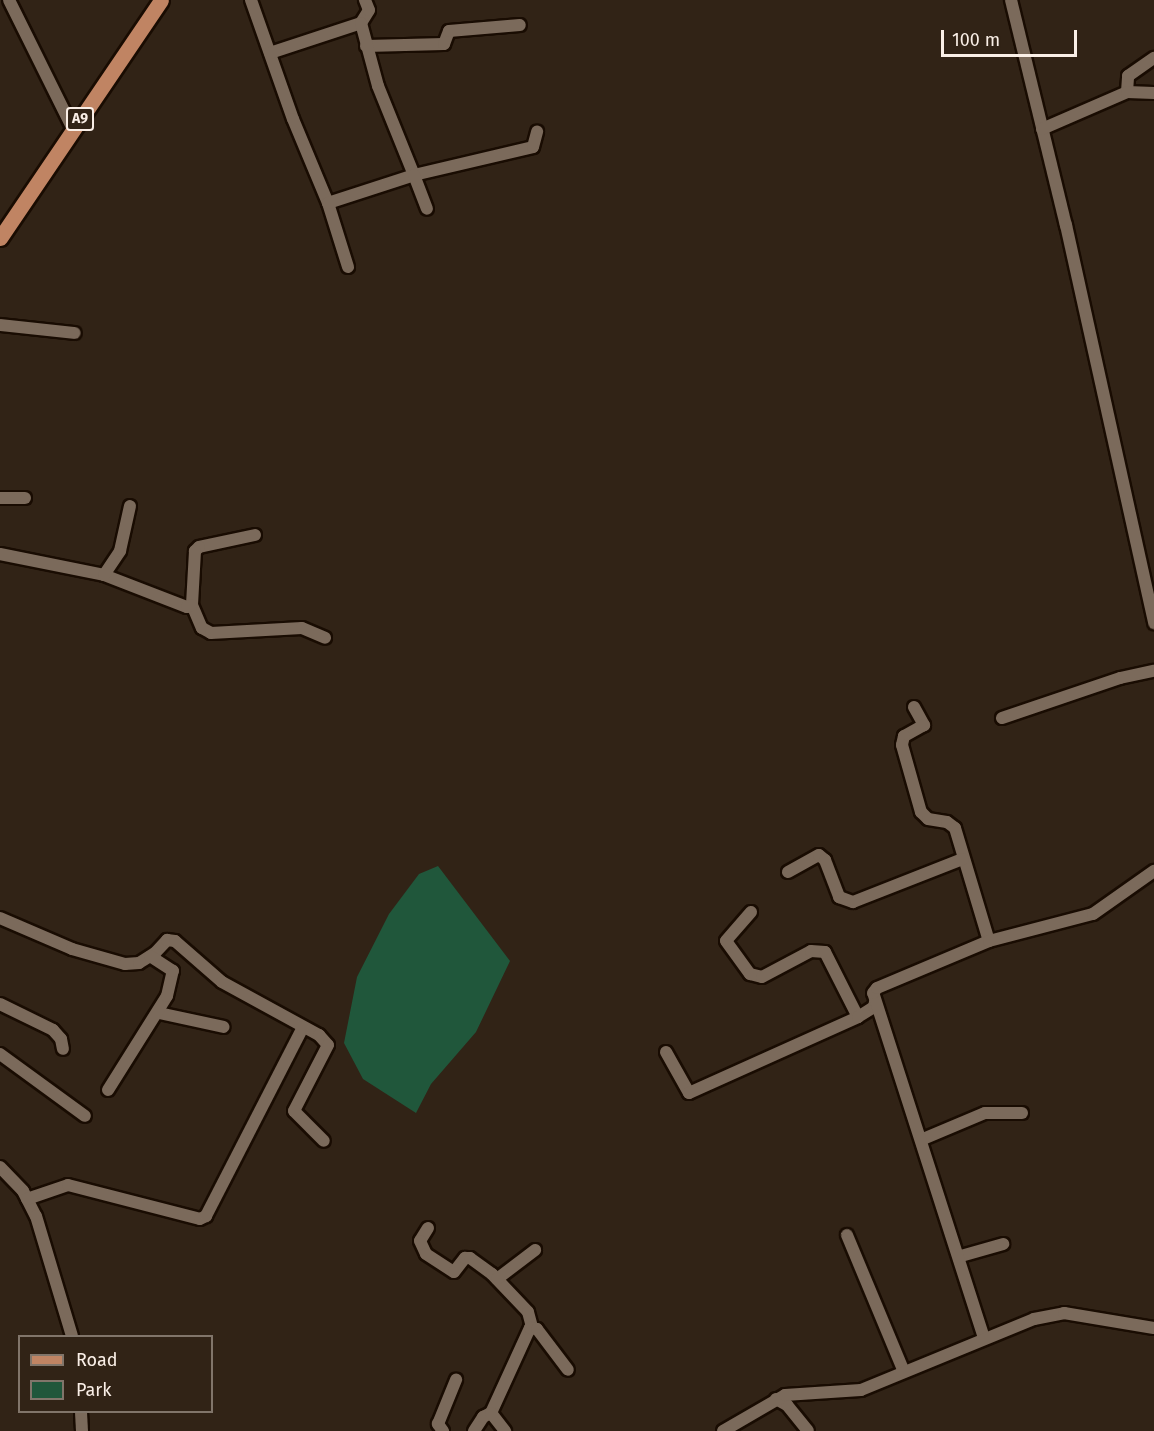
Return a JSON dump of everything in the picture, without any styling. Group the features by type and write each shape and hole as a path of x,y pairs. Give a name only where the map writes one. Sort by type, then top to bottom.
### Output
{"main road":[{"name":"A9","path":"0,238 161,0"}],"street":[{"path":"9,0 73,129"},
{"path":"251,0 328,203 348,267"},
{"path":"270,53 361,23 369,10 365,0"},
{"path":"1011,0 1154,623"},
{"path":"361,23 366,46 427,209"},
{"path":"366,46 444,45 449,31 520,24"},
{"path":"1127,92 1131,72 1154,58"},
{"path":"1042,129 1127,92 1154,93"},
{"path":"328,203 414,175 533,147 537,132"},
{"path":"0,325 75,333"},
{"path":"0,498 25,498"},
{"path":"104,575 120,551 130,506"},
{"path":"255,535 199,547 195,551 192,605 207,632 302,628 325,638"},
{"path":"0,556 104,575 187,607 192,605"},
{"path":"1002,718 1120,678 1154,671"},
{"path":"914,707 924,725 904,736 902,745 921,812 928,819 953,824 989,941"},
{"path":"788,872 819,855 825,860 839,897 853,902 963,859"},
{"path":"984,1338 961,1257 923,1140 872,996 877,988 989,941 1094,914 1154,871"},
{"path":"751,912 726,941 750,974 762,977 811,951 825,952 858,1017"},
{"path":"0,918 72,949 124,964 133,965 150,956 167,940 175,941 222,982 303,1027 328,1045 294,1111 324,1141"},
{"path":"108,1090 159,1013 173,971 150,956"},
{"path":"666,1052 689,1093 858,1017 874,1006 875,1002"},
{"path":"0,1004 53,1030 62,1039 63,1049"},
{"path":"159,1013 224,1027"},
{"path":"27,1199 68,1185 200,1219 206,1216 303,1027"},
{"path":"0,1054 85,1116"},
{"path":"923,1140 985,1113 1022,1113"},
{"path":"0,1167 27,1199 72,1335"},
{"path":"428,1228 420,1243 441,1266 454,1272 468,1257 497,1279 528,1312 532,1327 568,1370"},
{"path":"847,1235 904,1372"},
{"path":"961,1257 1003,1244"},
{"path":"497,1279 535,1250"},
{"path":"723,1431 776,1399 798,1393 861,1390 984,1338 1064,1313 1154,1328"},
{"path":"474,1431 483,1417 490,1413 532,1327"},
{"path":"444,1431 438,1424 456,1380"},
{"path":"776,1399 787,1405 808,1431"},
{"path":"81,1413 82,1431"},
{"path":"490,1413 505,1431"}],"green space":[{"path":"438,866 510,961 476,1032 431,1084 416,1113 363,1079 344,1043 357,977 389,914 419,874"}]}
